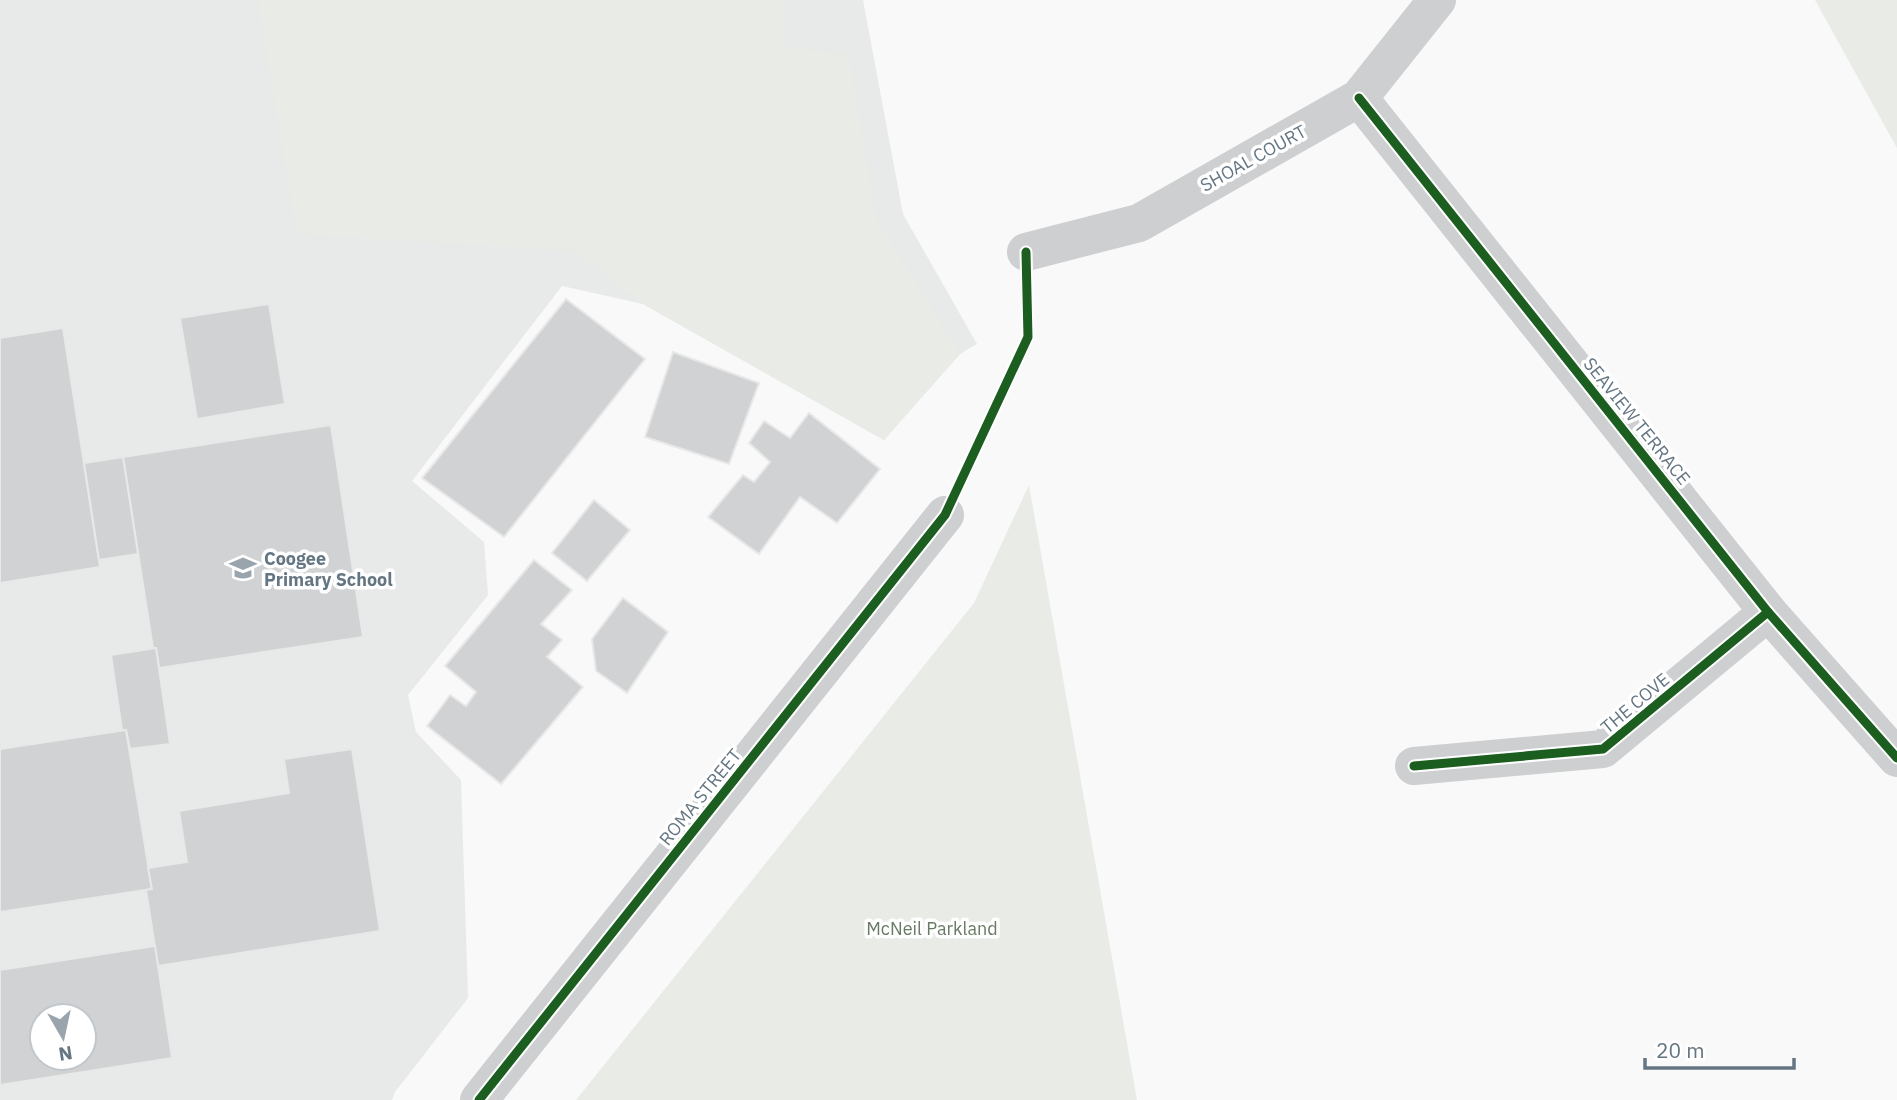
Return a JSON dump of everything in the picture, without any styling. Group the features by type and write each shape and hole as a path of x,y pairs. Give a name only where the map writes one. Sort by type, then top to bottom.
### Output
{"street":[{"name":"SHOAL COURT","path":"1026,252 1139,223 1359,98 1437,0"},
{"name":"SEAVIEW TERRACE","path":"1359,98 1768,612 1897,758"},
{"name":"ROMA STREET","path":"479,1100 945,514"},
{"name":"THE COVE","path":"1413,766 1603,750 1768,612"}],"shaded area":[{"name":"Coogee Primary School","path":"0,0 863,0 903,214 977,344 960,354 884,440 643,304 562,286 412,481 484,542 488,595 408,695 416,732 461,780 468,998 395,1092 392,1100 0,1100"}],"green space":[{"path":"257,0 785,0 782,46 849,55 877,220 960,354 884,440 643,304 576,251 297,234"},
{"path":"1815,0 1897,0 1897,148"},
{"name":"McNeil Parkland","path":"1029,485 1137,1100 576,1100 974,603"}],"building":[{"path":"566,299 645,359 504,537 422,478"},
{"path":"269,304 285,404 197,419 180,318"},
{"path":"63,328 100,567 0,583 0,338"},
{"path":"673,352 759,383 729,464 645,437"},
{"path":"809,413 880,469 837,523 800,497 759,554 708,517 743,475 754,482 770,462 749,443 764,421 790,438"},
{"path":"331,425 363,637 159,668 156,648 153,648 123,457"},
{"path":"123,457 138,554 99,560 84,463"},
{"path":"594,500 630,530 587,581 552,553"},
{"path":"534,560 572,590 541,624 562,640 547,657 583,687 501,784 427,726 450,695 466,706 476,692 445,666"},
{"path":"623,598 668,632 627,693 596,671 592,639"},
{"path":"156,648 170,744 130,749 126,730 122,730 111,655"},
{"path":"126,730 152,889 0,912 0,749"},
{"path":"352,749 380,931 158,966 146,890 152,889 148,868 187,862 179,811 289,793 284,759"},
{"path":"155,946 172,1058 98,1070 98,1002 28,1002 28,1072 83,1072 0,1085 0,970"}],"cycle path":[{"path":"1359,98 1768,612 1897,758"},
{"path":"479,1100 945,515 1028,337 1026,252"},
{"path":"1414,766 1603,749 1768,612"}],"place":[{"name":"Coogee Primary School","path":"243,568"}]}
